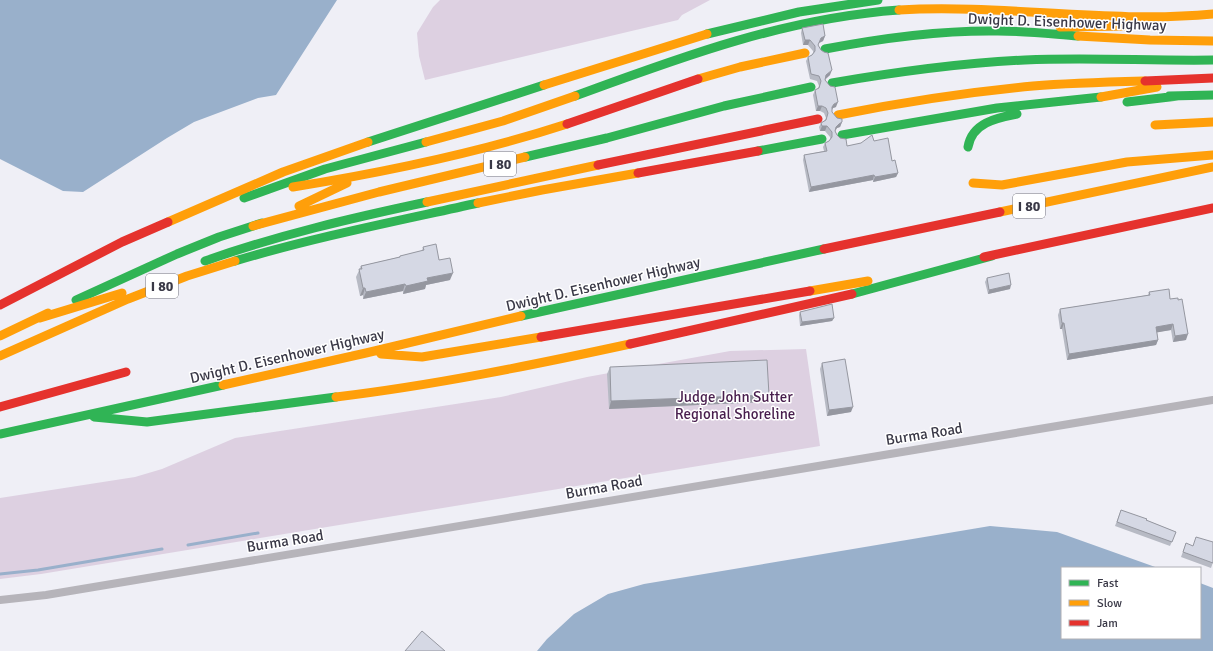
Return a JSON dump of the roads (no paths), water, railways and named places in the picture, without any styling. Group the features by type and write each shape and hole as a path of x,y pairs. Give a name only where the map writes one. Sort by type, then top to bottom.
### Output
{"highway":[{"path":"0,305 143,232 260,181 332,154 706,34 799,12 878,0"},
{"path":"244,198 337,166 439,140 494,124 709,48 769,30 800,23 868,13 939,9 1010,10 1140,18 1184,17 1213,14"},
{"path":"1008,31 1077,26 1137,26"},
{"name":"Dwight D. Eisenhower Highway","path":"825,49 919,34 964,31 1008,31 1088,37 1213,41"},
{"name":"I 80","path":"24,303 124,249 192,218 244,198 272,191 375,173 518,138 602,112 702,78 744,66 805,53"},
{"path":"832,83 915,69 988,62 1048,60 1213,60"},
{"path":"842,135 997,108 1075,100 1213,78"},
{"path":"838,115 917,100 1010,89 1107,82 1213,78"},
{"name":"I 80","path":"253,226 379,192 607,138 718,107 812,87"},
{"path":"1075,100 1213,95"},
{"path":"968,147 969,139 974,132 987,122 1001,117 1178,96"},
{"name":"I 80","path":"40,318 117,295 225,254 311,229 390,210 664,150 818,119"},
{"path":"1155,125 1213,122"},
{"name":"I 80","path":"0,356 128,299 187,276 272,250 385,223 556,187 822,139"},
{"path":"973,183 1002,186 1127,162 1213,155"},
{"name":"Dwight D. Eisenhower Highway","path":"0,434 366,353 533,313 1213,167"},
{"name":"I 80","path":"0,336 151,265 197,246 277,217 350,182 375,173"},
{"path":"366,353 422,357 896,276 1213,208"},
{"path":"82,416 147,422 243,408 346,396 459,379 562,359 811,304 992,256"},
{"path":"0,407 126,372"}],"street":[{"name":"Burma Road","path":"0,600 41,596 1213,400"}],"water":[{"path":"0,0 337,0 276,95 258,98 194,122 83,192 63,191 0,159"},
{"path":"990,526 1057,532 1155,567 1061,567 1061,639 1201,639 1201,583 1213,588 1213,651 537,651 547,639 574,614 608,594 644,584"}],"waterway":[{"path":"188,545 258,533"},
{"path":"0,574 38,570 162,549"}],"park label":[{"name":"Judge John Sutter Regional Shoreline","path":"735,406"}]}
